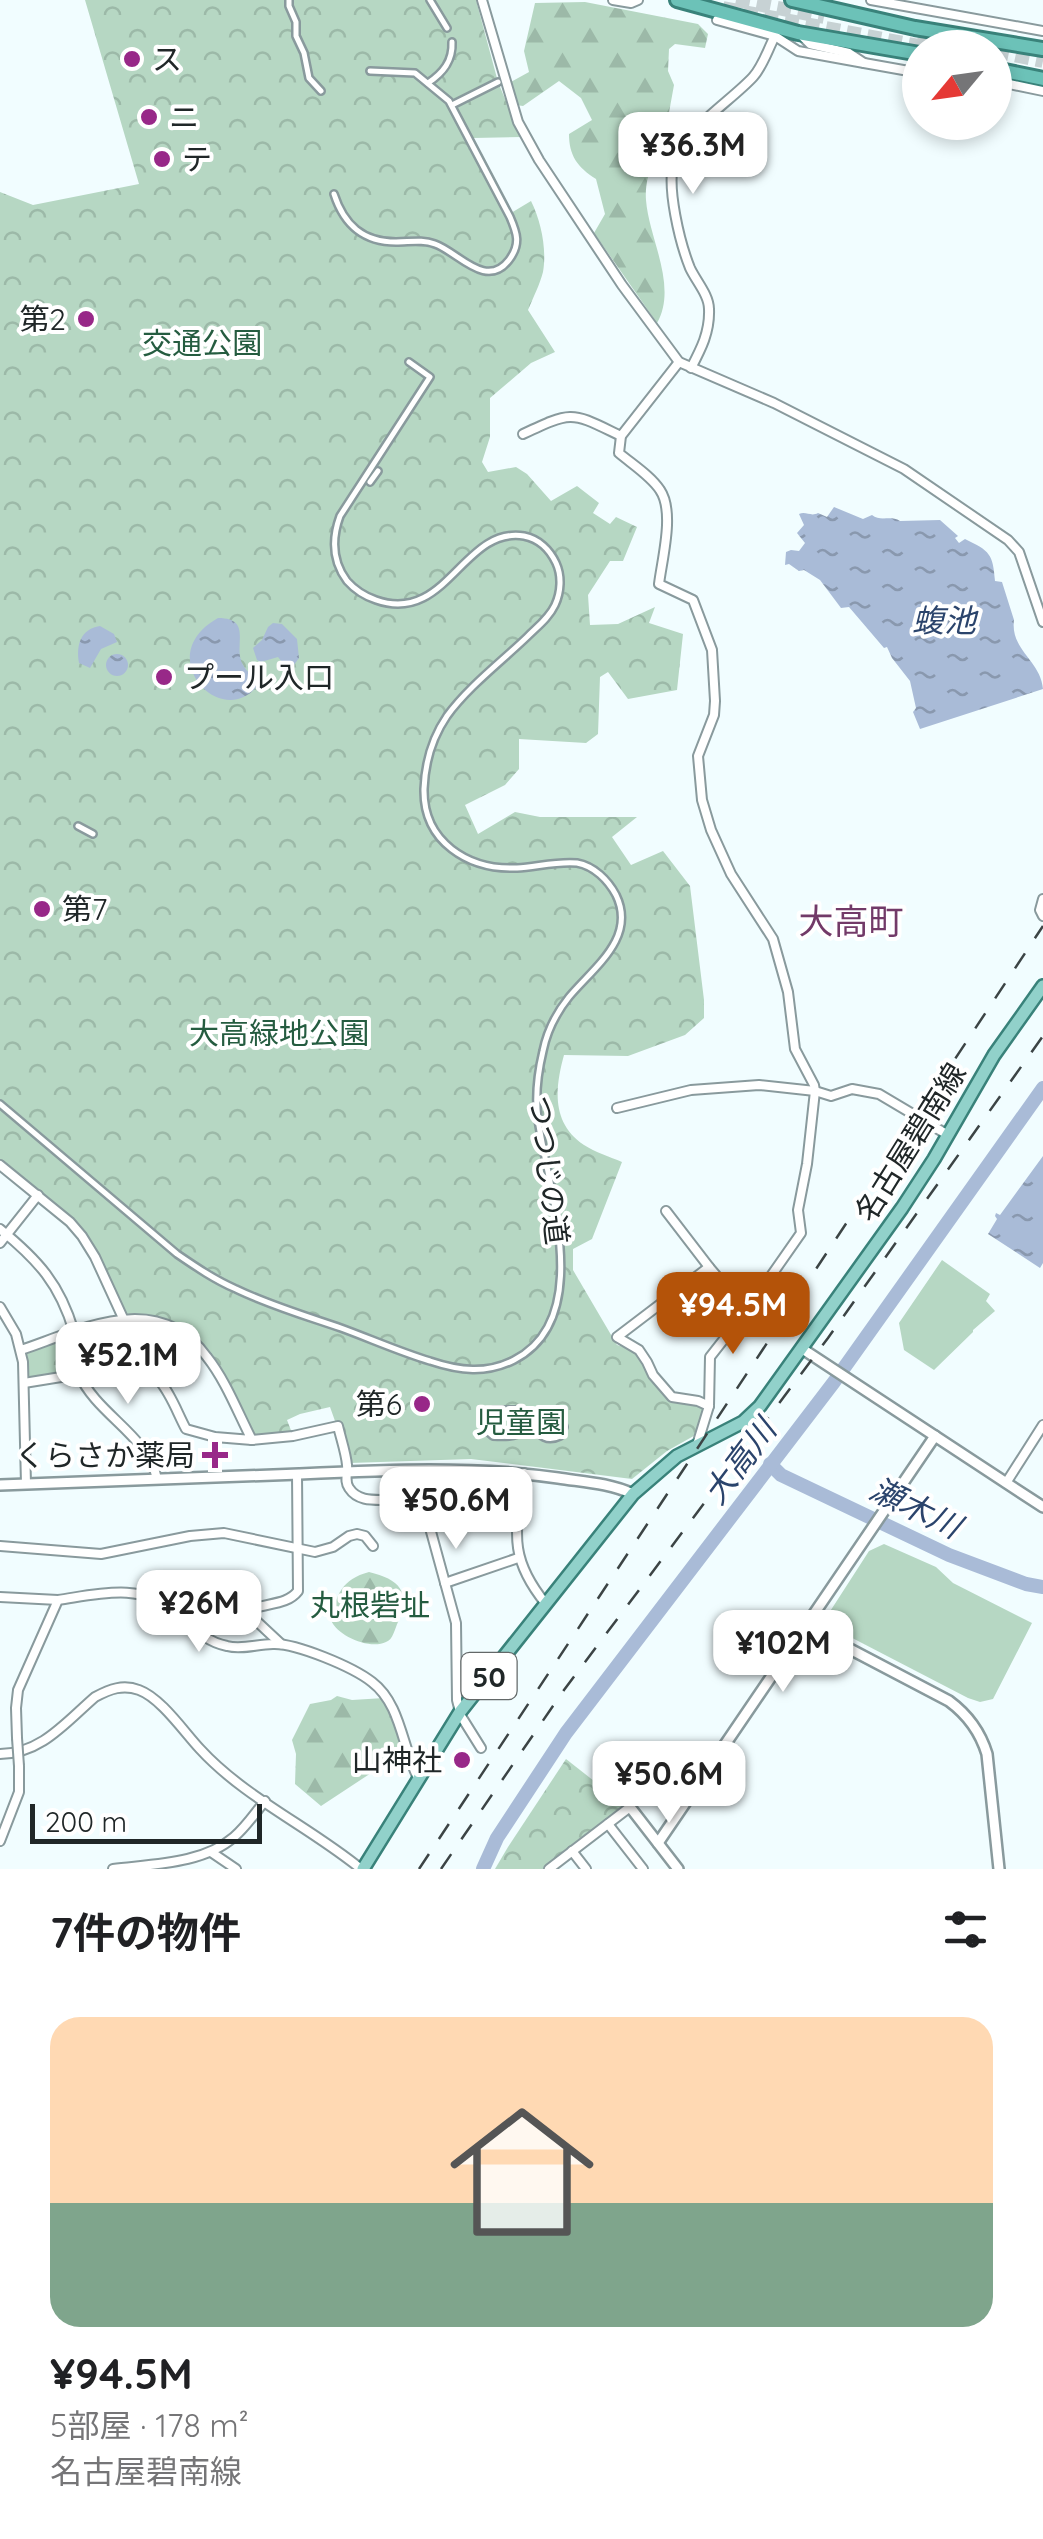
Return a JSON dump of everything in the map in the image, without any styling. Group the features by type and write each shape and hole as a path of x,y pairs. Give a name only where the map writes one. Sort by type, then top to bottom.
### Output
{"highway":[{"path":"677,0 701,2 798,32 902,51"},
{"path":"792,0 915,28 1043,50"},
{"path":"1012,73 1043,79"}],"main road":[{"name":"名古屋碧南線","path":"362,1869 460,1712 632,1494 664,1466 743,1422 760,1406 902,1208 994,1054 1043,986"}],"street":[{"path":"289,0 310,78 321,91"},
{"path":"430,0 447,28"},
{"path":"482,0 504,82 518,122 538,160 679,362 774,403 904,469 1008,540 1019,552 1043,622"},
{"path":"613,0 631,4 638,0"},
{"path":"871,0 910,3 1043,31"},
{"path":"716,20 774,36 798,51 902,69"},
{"path":"798,32 810,44 849,53 864,63"},
{"path":"691,368 706,338 710,304 683,246 672,185 673,162 717,108 756,74 774,36"},
{"path":"428,83 448,63 452,42"},
{"path":"832,49 840,58"},
{"path":"334,194 346,222 362,234 379,241 426,241 439,245 480,271 504,266 517,247 516,230 452,105 415,73 370,72"},
{"path":"452,105 498,82"},
{"path":"1012,85 1043,91"},
{"name":"つつじの道","path":"0,1104 177,1254 221,1282 260,1300 424,1360 468,1370 500,1366 520,1357 547,1328 561,1276 560,1241 537,1114 540,1067 548,1034 566,1000 614,947 620,908 609,884 587,866 575,863 518,868 475,863 443,843 428,817 424,800 426,763 440,727 456,705 544,620 558,599 560,574 549,551 532,538 508,535 488,543 436,590 418,601 386,604 369,598 353,588 342,574 334,540 340,516 430,377 409,362"},
{"path":"679,362 621,436 619,453 654,482 666,503 668,515 659,584 692,600 706,630 712,650 715,701 714,715 698,756 702,800 731,874 772,939 788,992 795,1049 815,1092 798,1210 801,1233 710,1357 710,1406 697,1445"},
{"path":"522,434 561,416 580,416 621,436"},
{"path":"370,482 378,471"},
{"path":"78,826 94,834"},
{"path":"1043,899 1043,916"},
{"path":"617,1108 691,1090 759,1085 831,1096 852,1089 878,1094 948,1135"},
{"path":"0,1165 70,1222 95,1256 123,1318 128,1366"},
{"path":"0,1243 4,1232 38,1195"},
{"path":"666,1211 732,1294 750,1306"},
{"path":"4,1232 22,1246 55,1284 74,1332"},
{"path":"709,1267 617,1337 638,1350 672,1397 710,1406"},
{"path":"0,1307 21,1350 26,1484"},
{"path":"21,1350 123,1318 160,1322 196,1344 210,1360 252,1440"},
{"path":"801,1348 1043,1508"},
{"path":"24,1383 128,1366 144,1368 156,1375 186,1429 215,1437 252,1440 338,1426 347,1463 347,1485 362,1499 412,1502 427,1517 456,1623 460,1712 480,1748"},
{"path":"80,1374 92,1397 144,1450 157,1479"},
{"path":"531,1425 515,1410 494,1410 484,1420 493,1436 514,1437 531,1425 539,1416 550,1412 560,1416 564,1426 560,1436 550,1440 531,1425"},
{"path":"1006,1484 1040,1438 1043,1426"},
{"path":"658,1844 935,1436"},
{"path":"0,1486 470,1469 615,1486 632,1494"},
{"path":"524,1473 517,1523 518,1558 546,1604"},
{"path":"280,1644 252,1616 259,1606 293,1598 299,1584 296,1474"},
{"path":"0,1546 101,1554 224,1533 315,1552 357,1534 365,1536 373,1546"},
{"path":"445,1582 518,1558"},
{"path":"0,1596 58,1600 118,1592 144,1594 165,1604 200,1634 228,1647 291,1645 321,1656 374,1683 387,1698 418,1778"},
{"path":"0,1841 19,1792 18,1690 58,1600"},
{"path":"806,1626 950,1702 973,1723 987,1754 999,1869"},
{"path":"0,1754 36,1746 95,1697 114,1688 128,1687 147,1694 214,1763 362,1869"},
{"path":"113,1869 211,1852 240,1832 265,1801"},
{"path":"550,1869 630,1806 678,1869"},
{"path":"0,1818 10,1818"},
{"path":"608,1824 643,1869"},
{"path":"572,1851 586,1869"},
{"path":"211,1852 236,1869"}],"green space":[{"name":"大高緑地公園","path":"85,0 476,0 498,82 521,137 473,138 511,213 531,201 535,209 544,263 528,310 555,352 531,363 490,398 490,437 482,462 488,472 516,467 551,501 577,486 599,503 593,513 610,524 616,517 637,527 623,561 610,561 588,595 590,625 618,624 655,607 649,623 683,634 677,690 628,699 608,672 600,677 598,734 586,743 519,739 519,769 505,785 465,805 478,834 515,812 540,817 637,817 612,837 631,865 663,851 690,886 704,1018 685,1035 628,1056 564,1055 559,1080 561,1116 573,1136 588,1148 622,1162 592,1239 573,1249 573,1270 617,1345 635,1350 670,1400 706,1406 699,1433 667,1451 632,1479 471,1459 350,1463 330,1407 287,1420 292,1433 255,1437 199,1345 170,1323 123,1312 97,1255 44,1197 0,1161 0,192 33,205 139,184"},
{"path":"585,2 698,24 708,34 705,48 675,44 669,49 668,71 674,85 668,118 678,123 685,139 672,157 653,162 646,185 648,215 664,278 663,309 657,323 594,233 605,214 596,179 575,160 569,141 569,134 592,120 581,98 559,81 523,106 516,105 509,83 529,72 524,51 535,3"},
{"path":"942,1260 990,1294 986,1301 995,1311 934,1370 904,1350 899,1323"},
{"path":"89,1330 95,1368 32,1379 29,1376 29,1350"},
{"path":"884,1544 936,1567 953,1583 1032,1623 993,1699 980,1702 968,1698 833,1628 829,1613 869,1551"},
{"name":"丸根砦址","path":"369,1572 395,1583 403,1595 394,1634 379,1644 347,1636 331,1620 342,1589 352,1579"},
{"path":"337,1696 352,1700 384,1698 403,1752 321,1806 295,1784 296,1754 292,1740 310,1704"},
{"path":"566,1759 622,1807 543,1869 495,1869 508,1847"}],"water":[{"name":"蝮池","path":"834,507 863,519 872,515 900,521 940,520 958,536 955,538 959,543 965,539 985,550 993,565 995,581 1002,582 1017,640 1037,671 1043,689 920,729 913,712 916,708 910,681 887,647 849,607 841,608 820,580 785,565 786,552 799,551 805,543 797,533 804,525 799,514 818,513 827,517"},
{"path":"218,618 229,619 239,628 240,658 258,685 243,697 227,700 212,694 199,683 191,668 190,651 199,634"},
{"path":"273,623 282,624 297,639 299,658 291,669 278,657 257,660 253,648"},
{"path":"100,626 114,634 117,642 101,649 90,668 79,663 79,645 88,631"},
{"path":"113,654 121,654 128,665 121,676 113,676 106,669 106,661"},
{"path":"1043,1156 1040,1268 988,1234 997,1219 996,1213 1000,1215"}],"waterway":[{"name":"大高川","path":"483,1869 497,1838 566,1733 834,1382 1043,1088"},
{"name":"瀬木川","path":"770,1464 781,1475 949,1555 1043,1587"}],"tunnel":[{"path":"736,0 824,17"},
{"path":"723,8 902,43"},
{"path":"1012,55 1043,61"}],"railway":[{"path":"419,1869 1043,926"},
{"path":"441,1869 564,1690 828,1338 1043,1036"}],"place":[{"name":"ス","path":"132,59"},
{"name":"ニ","path":"149,117"},
{"name":"テ","path":"162,159"},
{"name":"第2","path":"86,319"},
{"name":"プール入口","path":"164,677"},
{"name":"第7","path":"42,909"},
{"name":"第6","path":"422,1404"},
{"name":"くらさか薬局","path":"215,1455"},
{"name":"山神社","path":"462,1760"}],"district":[{"name":"大高町","path":"851,921"}],"park label":[{"name":"交通公園","path":"202,343"},
{"name":"児童園","path":"521,1422"}]}
